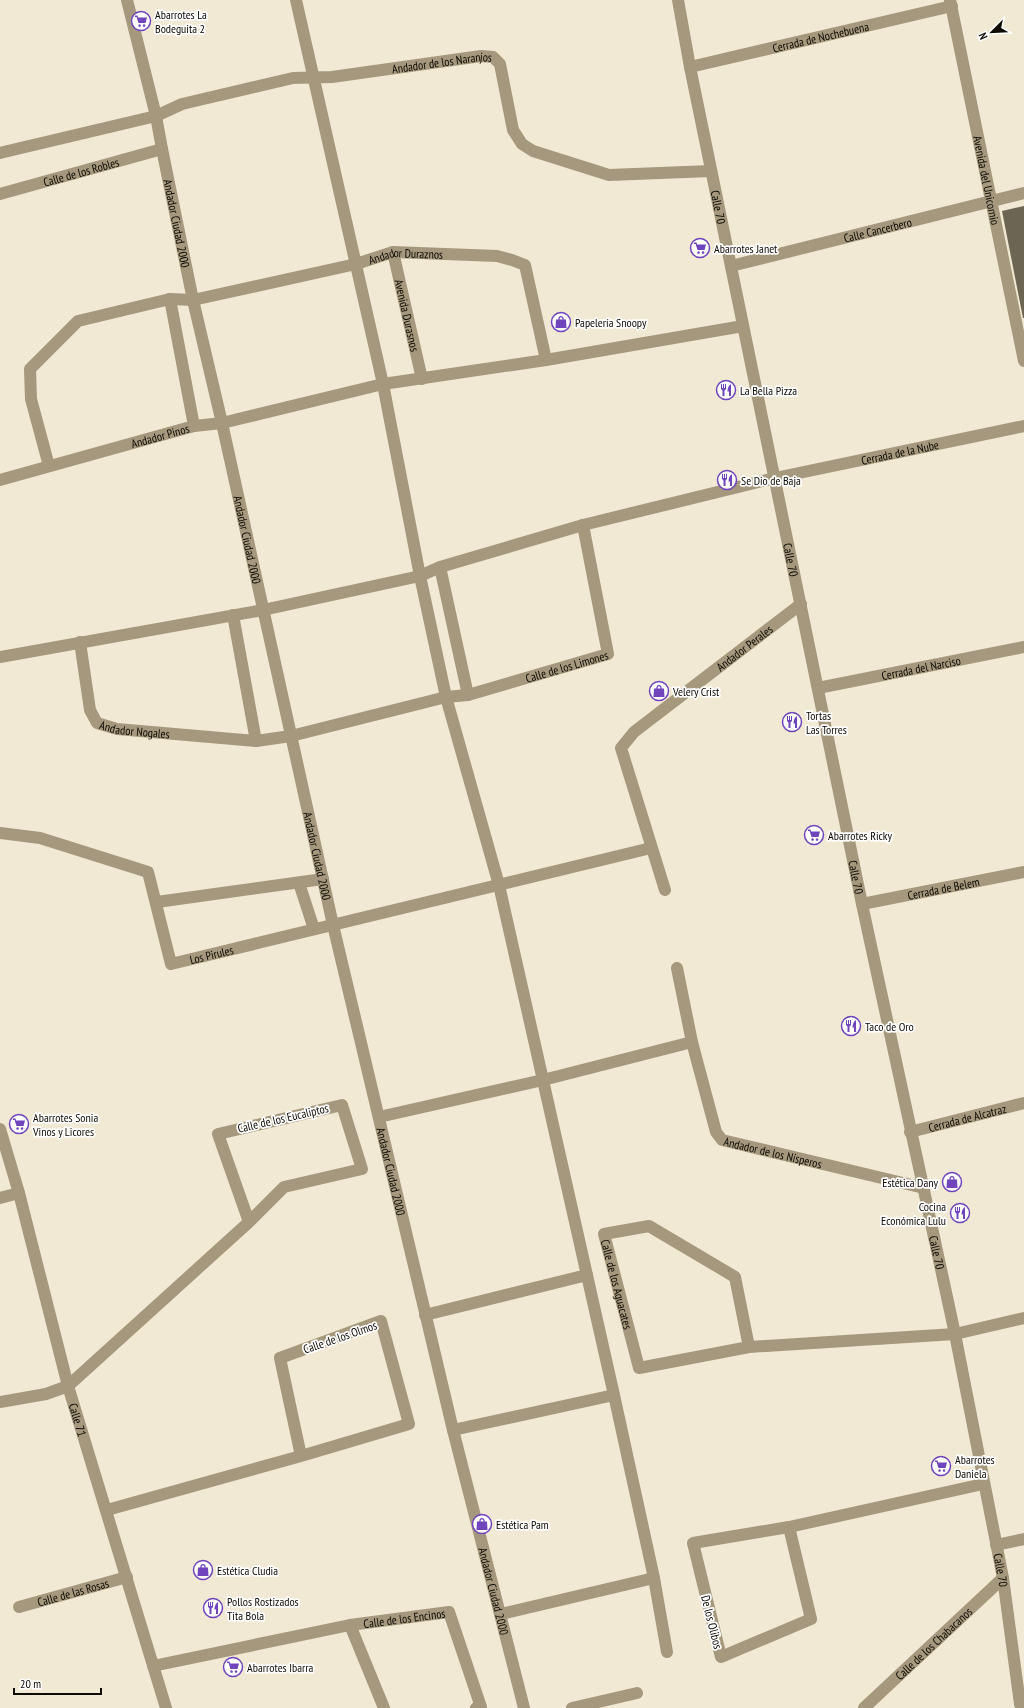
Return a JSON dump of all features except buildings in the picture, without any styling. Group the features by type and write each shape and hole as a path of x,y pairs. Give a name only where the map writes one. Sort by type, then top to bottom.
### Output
{"street":[{"name":"Andador Ciudad 2000","path":"127,0 156,116 193,300 222,423 333,925 453,1430 524,1708"},
{"path":"296,0 383,384 420,576 446,697 499,885 614,1395 654,1578 667,1652"},
{"name":"Calle 70","path":"678,0 711,171 862,904 910,1132 924,1188 955,1334 983,1484 1003,1578 1020,1704 1022,1708"},
{"name":"Cerrada de Nochebuena","path":"690,67 951,3"},
{"name":"Avenida del Unicornio","path":"951,3 1024,361"},
{"name":"Andador de los Naranjos","path":"156,116 182,104 292,78 332,76 481,56 493,57 500,64 513,130 522,144 533,152 609,175 711,171"},
{"path":"0,153 156,116"},
{"name":"Calle de los Robles","path":"0,194 162,149"},
{"name":"Calle Cancerbero","path":"731,266 1024,193"},
{"name":"Andador Duraznos","path":"193,300 356,264 393,252 497,256 512,260 525,266 546,360"},
{"name":"Avenida Durasnos","path":"393,252 422,379"},
{"path":"49,466 31,399 30,368 78,320 170,299 193,300"},
{"name":"Andador Pinos","path":"0,480 194,426 170,299"},
{"path":"194,426 222,423 383,384 546,360 743,326"},
{"name":"Cerrada de la Nube","path":"775,478 1024,426"},
{"path":"0,657 263,610 420,576 440,567 583,525 775,478"},
{"name":"Calle de los Limones","path":"291,736 446,697 468,695 608,654 583,525"},
{"path":"440,567 468,695"},
{"name":"Andador Perales","path":"665,890 621,748 634,732 801,604"},
{"path":"233,615 256,741"},
{"name":"Andador Nogales","path":"80,642 90,710 97,723 117,729 256,741 291,736"},
{"name":"Cerrada del Narciso","path":"818,688 1024,647"},
{"name":"Los Pirules","path":"0,833 40,838 148,872 157,902 171,964 499,885"},
{"path":"499,885 651,848"},
{"name":"Cerrada de Belem","path":"862,904 1024,872"},
{"path":"157,902 323,879"},
{"path":"299,883 314,929"},
{"name":"Andador de los Nísperos","path":"677,968 692,1042 716,1132 722,1140 924,1188"},
{"path":"379,1117 543,1080 692,1042"},
{"name":"Cerrada de Alcatraz","path":"910,1132 1024,1103"},
{"name":"Calle de los Eucaliptos","path":"68,1386 249,1222 284,1187 362,1168 342,1105 218,1134 249,1222"},
{"name":"Calle 71","path":"0,1129 19,1193 68,1386 166,1708"},
{"path":"0,1198 19,1193"},
{"name":"Calle de los Aguacates","path":"749,1347 735,1277 649,1226 604,1234 639,1368 749,1347 955,1334 1024,1318"},
{"path":"425,1315 587,1275"},
{"name":"Calle de los Olmos","path":"106,1510 301,1456 409,1424 381,1321 280,1358 301,1456"},
{"path":"0,1402 46,1394 68,1386"},
{"path":"453,1430 614,1395"},
{"name":"De los Olibos","path":"789,1527 811,1619 721,1657 693,1543 789,1527 983,1484"},
{"path":"996,1545 1024,1539"},
{"name":"Calle de las Rosas","path":"19,1607 127,1577"},
{"path":"501,1614 654,1578"},
{"name":"Calle de los Chabacanos","path":"864,1708 1003,1578"},
{"name":"Calle de los Encinos","path":"153,1666 350,1625 449,1612 481,1707 476,1708"},
{"name":"Calle de los Encinos","path":"350,1625 384,1708"},
{"path":"572,1708 637,1693"}],"place":[{"name":"Abarrotes La Bodeguita 2","path":"141,21"},
{"name":"Abarrotes Janet","path":"700,248"},
{"name":"Papelería Snoopy","path":"561,322"},
{"name":"La Bella Pizza","path":"726,390"},
{"name":"Se Dio de Baja","path":"727,480"},
{"name":"Velery Crist","path":"659,691"},
{"name":"Tortas Las Torres","path":"792,722"},
{"name":"Abarrotes Ricky","path":"814,835"},
{"name":"Taco de Oro","path":"851,1026"},
{"name":"Abarrotes Sonia Vinos y Licores","path":"19,1124"},
{"name":"Estética Dany","path":"952,1182"},
{"name":"Cocina Económica Lulu","path":"960,1213"},
{"name":"Abarrotes Daniela","path":"941,1466"},
{"name":"Estética Pam","path":"482,1524"},
{"name":"Estética Cludia","path":"203,1570"},
{"name":"Pollos Rostizados Tita Bola","path":"213,1608"},
{"name":"Abarrotes Ibarra","path":"233,1667"}]}
